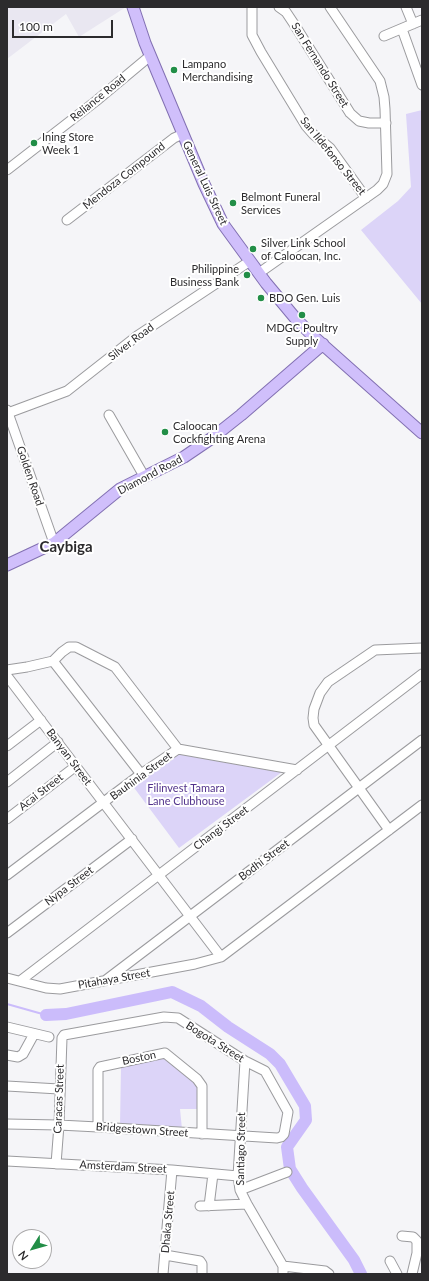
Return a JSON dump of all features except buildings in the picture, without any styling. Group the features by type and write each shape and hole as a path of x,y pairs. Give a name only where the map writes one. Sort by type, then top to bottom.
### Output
{"main road":[{"name":"General Luis Street","path":"133,7 150,56 212,203 223,224 259,273 292,314 422,433"},
{"name":"Diamond Road","path":"7,564 54,543 120,489 184,457 212,438 323,344"}],"street":[{"name":"San Ildefonso Street","path":"252,7 252,35 260,52 306,126 330,148 366,198 383,184 387,174 384,97 380,81 330,7"},
{"name":"San Fernando Street","path":"279,7 286,12 350,113 359,121 369,124 386,123"},
{"path":"384,36 418,22 406,7"},
{"path":"402,29 422,85"},
{"name":"Reliance Road","path":"7,170 96,101 150,56"},
{"name":"Mendoza Compound","path":"67,220 174,138 183,134"},
{"path":"259,273 366,198"},
{"name":"Silver Road","path":"8,412 67,391 137,336 250,261"},
{"name":"Golden Road","path":"8,412 54,543"},
{"path":"109,415 144,476"},
{"path":"7,670 53,661 69,647 76,647 115,667 178,749"},
{"path":"389,830 314,725 314,709 320,693 328,682 375,650 422,648"},
{"path":"53,661 141,774"},
{"name":"Changi Street","path":"20,981 422,674"},
{"name":"Banyan Street","path":"7,676 221,957"},
{"path":"7,746 41,720"},
{"name":"Bodhi Street","path":"106,980 422,740"},
{"path":"7,782 58,742"},
{"name":"Bauhinia Street","path":"7,875 141,774 178,749 297,770"},
{"name":"Acai Street","path":"7,819 76,766"},
{"path":"221,957 422,805"},
{"name":"Nypa Street","path":"7,933 132,839"},
{"name":"Pitahaya Street","path":"7,978 46,988 60,989 195,964 221,957"},
{"name":"Bogota Street","path":"64,1035 164,1017 178,1018 245,1061 265,1071 288,1112 284,1134 277,1138"},
{"path":"7,1027 50,1037"},
{"path":"7,1055 18,1057 23,1054 34,1034"},
{"name":"Caracas Street","path":"56,1164 62,1038 64,1035"},
{"name":"Boston","path":"98,1128 98,1070 100,1067 165,1053 197,1079 202,1086 202,1134"},
{"name":"Santiago Street","path":"245,1061 238,1176 240,1190 283,1270"},
{"path":"7,1086 59,1088"},
{"name":"Bridgestown Street","path":"7,1124 59,1125 277,1138"},
{"name":"Amsterdam Street","path":"7,1161 172,1170 238,1176"},
{"name":"Dhaka Street","path":"163,1274 166,1255 172,1170"},
{"path":"240,1190 287,1172"},
{"path":"213,1174 204,1206 247,1204"},
{"path":"402,1236 413,1237 416,1241 417,1253 412,1274"},
{"path":"166,1255 200,1261 202,1264 202,1274"},
{"path":"390,1261 397,1274"},
{"path":"283,1270 325,1271 329,1274"}],"shaded area":[{"path":"7,7 126,7 79,37 66,14 7,59"}],"green space":[{"path":"422,110 422,304 361,230 398,201 411,187 406,114"},
{"name":"Filinvest Tamara Lane Clubhouse","path":"175,753 282,772 179,848 132,785"},
{"path":"165,1058 199,1083 200,1109 180,1109 182,1129 120,1125 121,1067"}],"waterway":[{"path":"46,1015 66,1014 172,992 201,1006 228,1027 270,1054 280,1064 305,1106 306,1120 287,1147 290,1169 354,1260 361,1274"},
{"path":"7,1004 46,1015"}],"place":[{"name":"Lampano Merchandising","path":"174,70"},
{"name":"Ining Store Week 1","path":"34,143"},
{"name":"Belmont Funeral Services","path":"233,203"},
{"name":"Silver Link School of Caloocan, Inc.","path":"253,249"},
{"name":"Philippine Business Bank","path":"247,275"},
{"name":"BDO Gen. Luis","path":"261,298"},
{"name":"MDGC Poultry Supply","path":"302,315"},
{"name":"Caloocan Cockfighting Arena","path":"165,432"}],"district":[{"name":"Caybiga","path":"66,547"}]}
